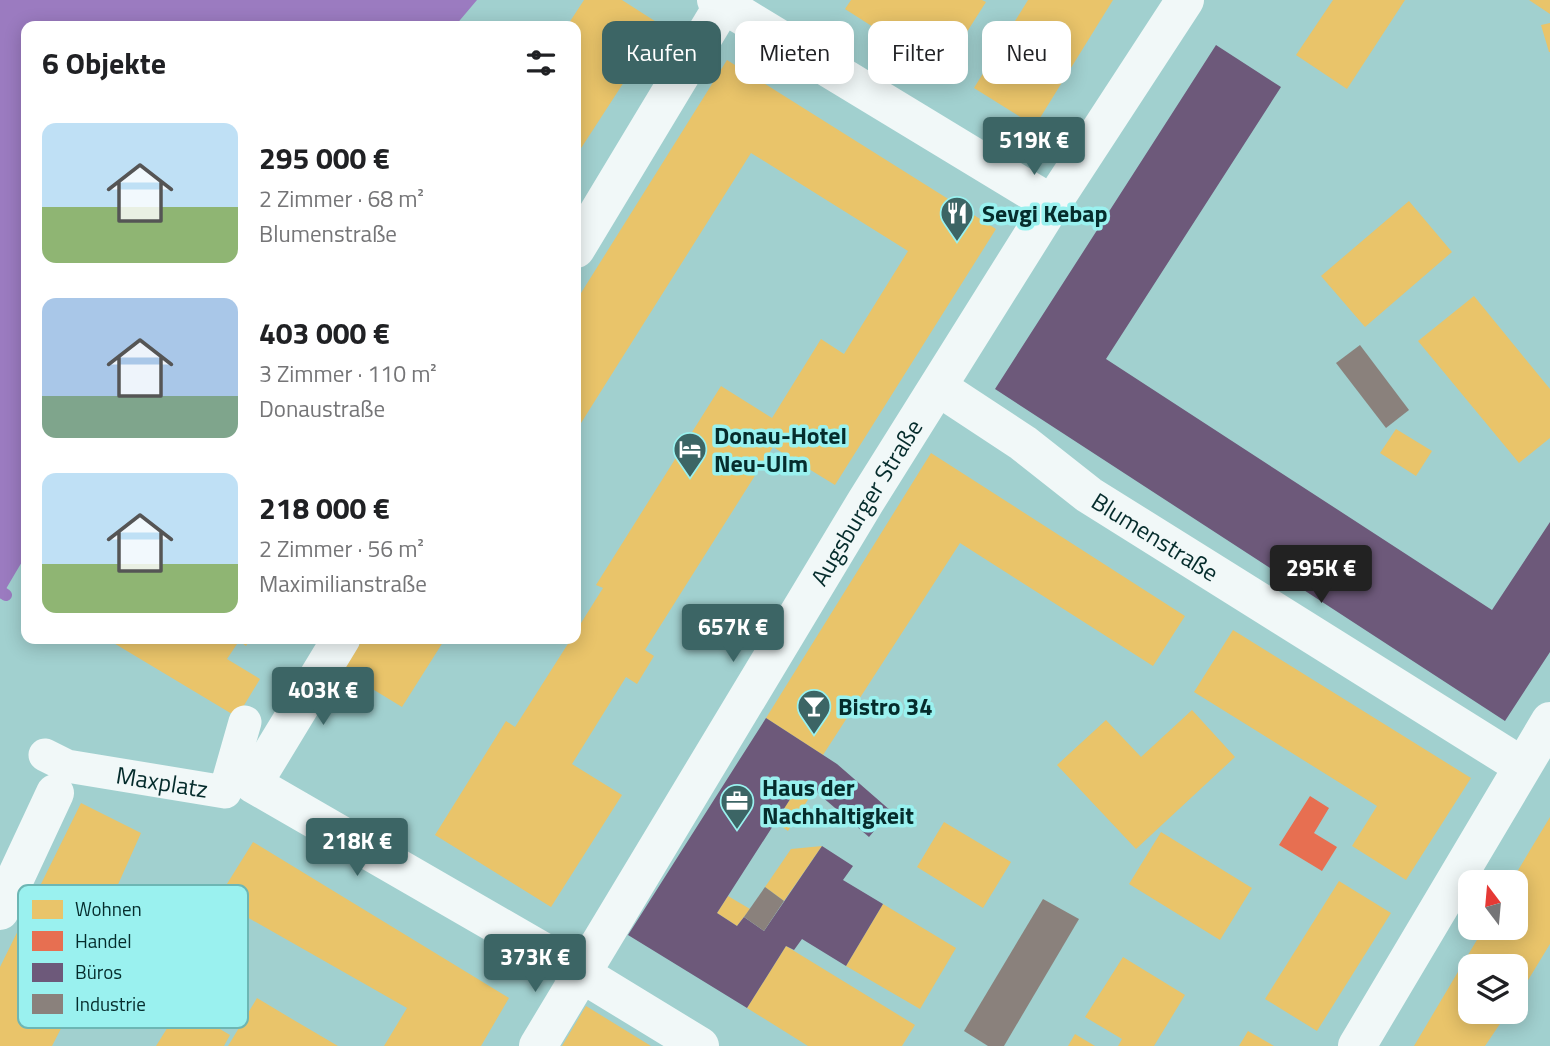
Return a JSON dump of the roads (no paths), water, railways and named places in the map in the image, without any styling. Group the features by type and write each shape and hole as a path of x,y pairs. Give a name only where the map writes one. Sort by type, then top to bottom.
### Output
{"street":[{"name":"Augsburger Straße","path":"538,1046 859,512 1052,204 1185,1"},
{"path":"581,240 720,2 1052,204"},
{"name":"Blumenstraße","path":"938,387 1023,443 1089,495 1522,766"},
{"path":"338,644 253,784 582,974 700,1046"},
{"path":"1357,1046 1550,721"},
{"name":"Maxplatz","path":"56,775 225,792 245,722"},
{"path":"0,911 56,775"}],"place":[{"name":"Sevgi Kebap","path":"957,243"},
{"name":"Donau-Hotel Neu-Ulm","path":"690,479"},
{"name":"Bistro 34","path":"814,736"},
{"name":"Haus der Nachhaltigkeit","path":"737,831"}]}
